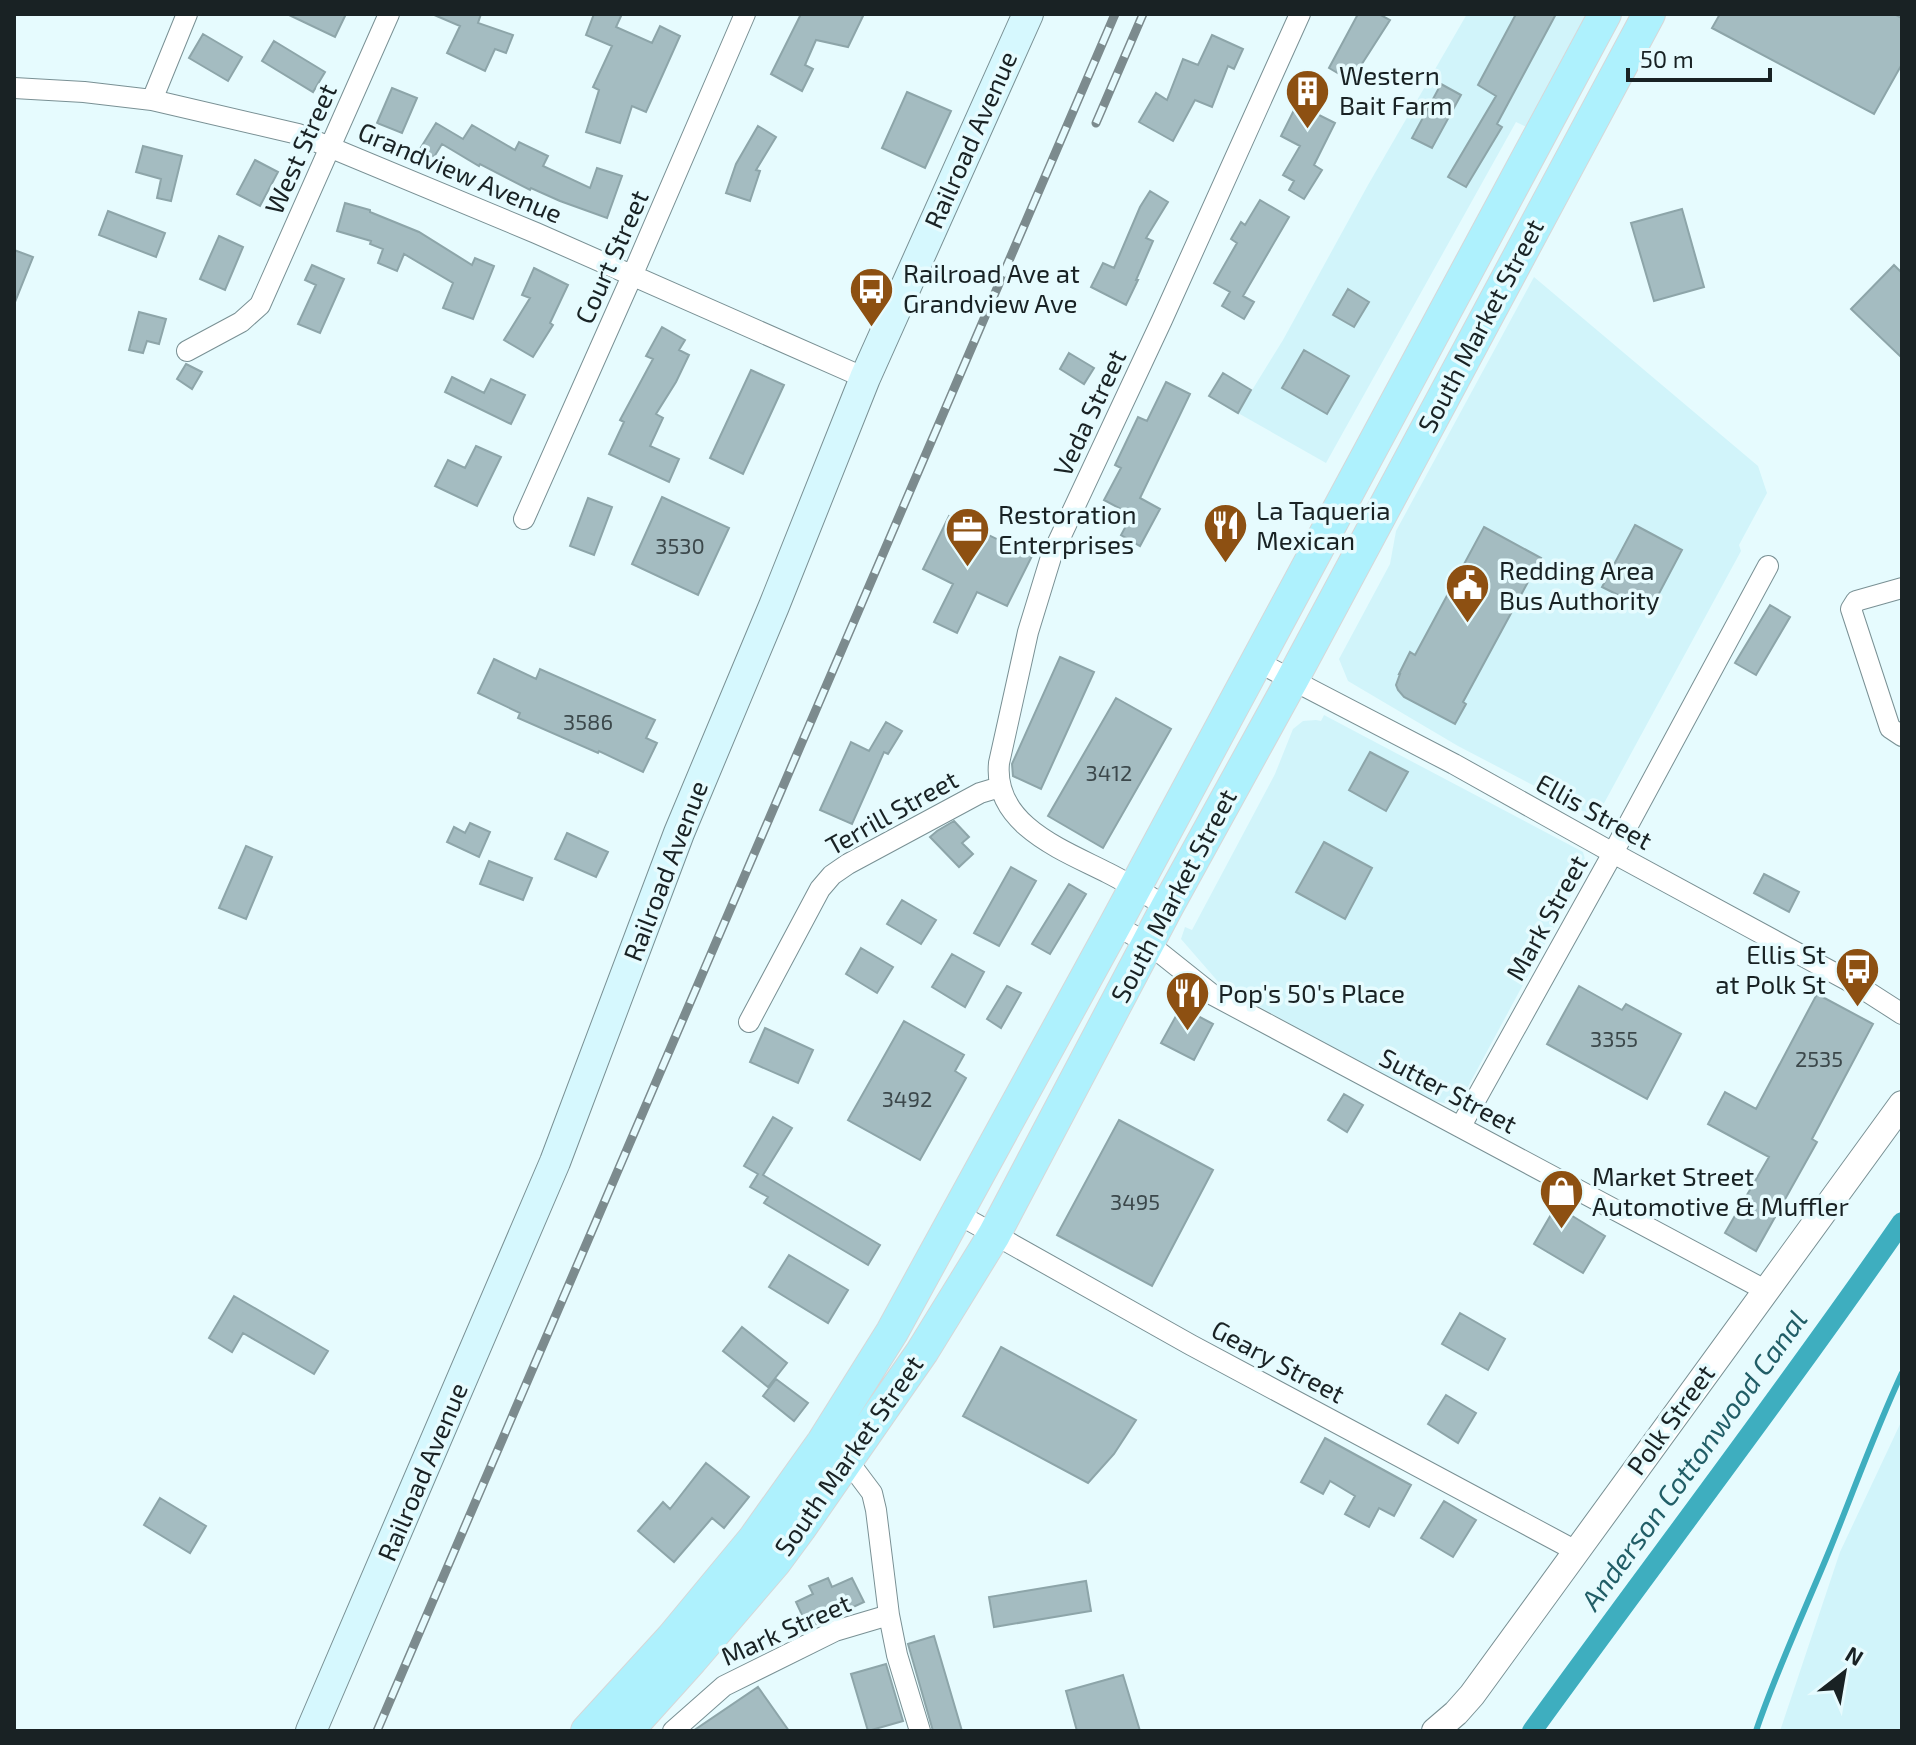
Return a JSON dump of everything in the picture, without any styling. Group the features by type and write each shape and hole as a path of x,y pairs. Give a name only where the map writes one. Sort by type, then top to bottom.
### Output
{"main road":[{"name":"Railroad Avenue","path":"311,1731 555,1162 679,833 865,378 1028,14"},
{"name":"South Market Street","path":"627,1731 775,1562 836,1451 892,1332 1115,925 1605,14"},
{"name":"South Market Street","path":"587,1731 922,1352 994,1235 1167,907 1649,14"},
{"path":"1413,368 1449,384"}],"street":[{"path":"152,100 187,14"},
{"name":"West Street","path":"187,351 241,322 260,305 389,14"},
{"name":"Court Street","path":"524,519 745,14"},
{"name":"Veda Street","path":"1000,787 998,772 1001,751 1028,632 1051,557 1300,14"},
{"name":"Grandview Avenue","path":"14,88 152,100 274,127 332,147 865,378"},
{"name":"Mark Street","path":"1461,1126 1768,566"},
{"path":"1902,588 1856,601 1851,609 1890,728 1902,736"},
{"name":"Ellis Street","path":"1256,661 1454,764 1860,987 1902,1014"},
{"path":"1000,787 1015,815 1029,829 1167,907"},
{"name":"Terrill Street","path":"749,1022 820,889 832,875 980,793 1000,787"},
{"name":"Sutter Street","path":"1115,925 1149,944 1213,995 1765,1290"},
{"name":"Polk Street","path":"1435,1731 1472,1695 1902,1104"},
{"name":"Geary Street","path":"958,1214 1191,1345 1576,1551"},
{"path":"836,1451 872,1493 897,1655 920,1731"},
{"name":"Mark Street","path":"673,1731 724,1686 835,1631 889,1615"}],"shaded area":[{"path":"1467,14 1592,14 1531,129 1516,122 1326,463 1238,413 1283,340"},
{"path":"1534,277 1758,466 1767,493 1739,545 1741,551 1596,818 1458,746 1348,681 1339,659 1390,564 1396,531"},
{"path":"1324,715 1583,852 1587,866 1464,1094 1456,1102 1434,1101 1384,1077 1221,985 1181,939 1185,927 1192,930 1275,774 1293,729 1303,721 1321,721"},
{"path":"1902,1420 1902,1731 1780,1731 1840,1552"}],"building":[{"path":"287,14 346,14 335,37"},
{"path":"432,14 481,14 478,23 513,35 506,53 495,49 485,71 447,53 460,26"},
{"path":"594,14 622,14 616,27 652,43 660,26 680,36 646,112 632,106 620,143 586,132 599,90 593,87 612,46 586,35"},
{"path":"801,14 864,14 848,47 816,40 805,65 813,69 802,91 771,74"},
{"path":"1358,14 1379,14 1390,20 1351,81 1329,68"},
{"path":"1516,14 1556,14 1497,124 1502,127 1466,187 1448,177 1496,96 1478,85"},
{"path":"1720,14 1894,14 1902,18 1902,64 1874,114 1712,28"},
{"path":"203,34 242,57 228,81 189,58"},
{"path":"1212,35 1243,49 1234,69 1228,66 1212,107 1195,100 1173,141 1139,122 1156,93 1167,100 1183,59 1198,65"},
{"path":"274,41 325,72 313,92 262,61"},
{"path":"1441,84 1461,95 1432,148 1412,138"},
{"path":"392,88 417,98 402,133 377,123"},
{"path":"907,92 951,111 925,168 882,148"},
{"path":"1297,104 1335,123 1314,165 1322,170 1304,199 1289,190 1294,181 1283,175 1300,146 1281,136"},
{"path":"436,123 463,139 472,125 515,150 519,142 548,156 543,166 590,188 597,168 622,176 607,218 530,190 442,144 434,157 420,149"},
{"path":"758,126 776,137 756,170 760,171 750,201 726,193 736,164"},
{"path":"143,146 182,156 171,201 157,198 161,179 136,172"},
{"path":"255,160 278,172 260,206 237,194"},
{"path":"1150,191 1168,202 1146,238 1153,241 1126,305 1091,287 1103,263 1114,268"},
{"path":"1260,200 1289,217 1243,296 1254,302 1244,319 1222,306 1230,292 1214,283 1237,243 1231,239 1241,222 1245,225"},
{"path":"345,203 370,210 419,232 472,265 475,258 494,266 473,319 443,308 453,283 404,254 397,271 378,263 383,249 370,244 371,241 337,231"},
{"path":"1682,209 1704,287 1654,301 1631,223"},
{"path":"108,211 165,233 156,257 99,235"},
{"path":"219,236 243,247 225,290 200,279"},
{"path":"14,250 33,257 15,302 14,302"},
{"path":"312,265 344,279 320,333 298,324 316,285 305,280"},
{"path":"1894,265 1902,273 1902,358 1851,309"},
{"path":"534,268 568,285 550,323 553,325 533,357 504,340 530,298 522,295"},
{"path":"1348,289 1369,302 1354,327 1333,315"},
{"path":"139,312 166,319 159,344 147,341 143,353 129,350"},
{"path":"662,327 685,340 679,350 689,355 656,414 663,418 650,446 679,459 669,482 609,454 624,422 620,420 653,359 646,356"},
{"path":"1304,350 1349,376 1327,414 1282,388"},
{"path":"1069,353 1094,368 1084,384 1060,369"},
{"path":"186,364 202,372 192,389 177,379"},
{"path":"751,370 784,385 743,474 710,458"},
{"path":"1223,373 1251,390 1238,413 1209,396"},
{"path":"452,377 484,393 491,379 525,395 511,424 445,392"},
{"path":"1166,382 1190,394 1140,498 1160,509 1140,546 1121,535 1132,515 1104,500 1121,468 1115,465 1138,417 1147,421"},
{"path":"476,446 501,457 477,506 435,486 448,460 465,468"},
{"path":"662,497 729,528 698,595 632,564"},
{"path":"588,498 612,507 594,555 570,546"},
{"path":"949,516 1032,556 1007,606 977,592 957,633 934,622 953,584 923,569"},
{"path":"1635,525 1682,550 1654,603 1636,594 1630,601 1602,587"},
{"name":"Redding Area Bus Authority","path":"1484,527 1541,558 1463,702 1466,704 1455,724 1404,697 1396,685 1410,652 1415,655"},
{"path":"1770,605 1790,617 1756,675 1735,663"},
{"path":"1060,657 1094,672 1041,789 1013,776 1012,764"},
{"path":"494,659 536,679 540,669 655,720 646,738 657,743 643,772 518,718 520,713 478,693"},
{"path":"1116,698 1171,729 1103,848 1048,816"},
{"path":"886,722 902,731 888,754 884,752 852,824 820,810 851,742 869,751"},
{"path":"1370,752 1408,772 1386,811 1349,790"},
{"path":"954,821 969,837 962,843 973,854 959,867 930,837"},
{"path":"470,823 490,832 479,857 447,842 454,827 465,833"},
{"path":"567,833 608,852 596,877 555,859"},
{"path":"1324,842 1372,868 1345,919 1296,892"},
{"path":"246,846 272,857 246,919 219,908"},
{"path":"489,861 532,878 523,900 480,884"},
{"path":"1011,867 1036,881 999,946 974,933"},
{"path":"1764,874 1799,892 1789,912 1754,893"},
{"path":"1069,884 1086,894 1050,954 1032,944"},
{"path":"902,900 936,920 921,944 887,924"},
{"path":"861,948 893,967 877,993 846,974"},
{"path":"952,954 984,972 965,1007 932,987"},
{"path":"1007,986 1021,993 1001,1028 987,1019"},
{"path":"1579,986 1622,1010 1626,1004 1681,1034 1647,1099 1547,1044"},
{"path":"1817,994 1873,1024 1812,1139 1817,1142 1756,1251 1725,1233 1769,1157 1708,1124 1725,1092 1756,1109"},
{"name":"Pop's 50's Place","path":"1181,1007 1213,1024 1194,1060 1161,1043"},
{"path":"904,1021 964,1055 955,1071 966,1078 920,1160 848,1120"},
{"path":"765,1028 813,1050 798,1083 750,1062"},
{"path":"1344,1094 1363,1105 1347,1132 1328,1120"},
{"path":"773,1117 792,1128 763,1175 880,1245 868,1265 764,1203 768,1197 750,1187 758,1174 744,1166"},
{"path":"1119,1120 1213,1170 1152,1286 1057,1235"},
{"path":"1556,1206 1605,1236 1583,1273 1534,1244"},
{"path":"789,1255 848,1290 828,1323 769,1287"},
{"path":"234,1296 328,1351 314,1374 243,1333 232,1352 209,1338"},
{"path":"1460,1313 1505,1339 1488,1370 1442,1344"},
{"path":"742,1327 787,1363 768,1387 723,1351"},
{"path":"1001,1347 1136,1420 1114,1454 1088,1483 963,1416"},
{"path":"776,1379 808,1403 794,1421 763,1396"},
{"path":"1446,1395 1476,1413 1458,1443 1428,1424"},
{"path":"1325,1438 1411,1485 1394,1516 1379,1508 1369,1527 1345,1514 1355,1496 1330,1481 1323,1494 1301,1482"},
{"path":"706,1463 749,1497 724,1528 712,1518 674,1562 638,1531 663,1502 670,1509"},
{"path":"160,1498 206,1526 190,1553 144,1525"},
{"path":"1444,1501 1476,1520 1453,1557 1421,1538"},
{"path":"828,1578 832,1587 852,1578 864,1602 808,1628 796,1602 813,1594 809,1586"},
{"path":"1086,1581 1091,1611 994,1627 989,1597"},
{"path":"934,1636 962,1731 933,1731 908,1644"},
{"path":"886,1664 903,1721 868,1731 851,1674"},
{"path":"1123,1675 1140,1731 1077,1731 1066,1691"},
{"path":"758,1687 789,1731 693,1731"}],"waterway":[{"name":"Anderson Cottonwood Canal","path":"1532,1731 1902,1222"},
{"path":"1756,1731 1902,1373"}],"railway":[{"path":"377,1731 1115,14"},
{"path":"1096,123 1143,14"}],"place":[{"name":"Western Bait Farm","path":"1308,130"},
{"name":"Railroad Ave at Grandview Ave","path":"872,328"},
{"name":"La Taqueria Mexican","path":"1225,565"},
{"name":"Restoration Enterprises","path":"967,569"},
{"name":"Redding Area Bus Authority","path":"1468,625"},
{"name":"Ellis St at Polk St","path":"1857,1009"},
{"name":"Pop's 50's Place","path":"1187,1033"},
{"name":"Market Street Automotive & Muffler","path":"1561,1231"}]}
